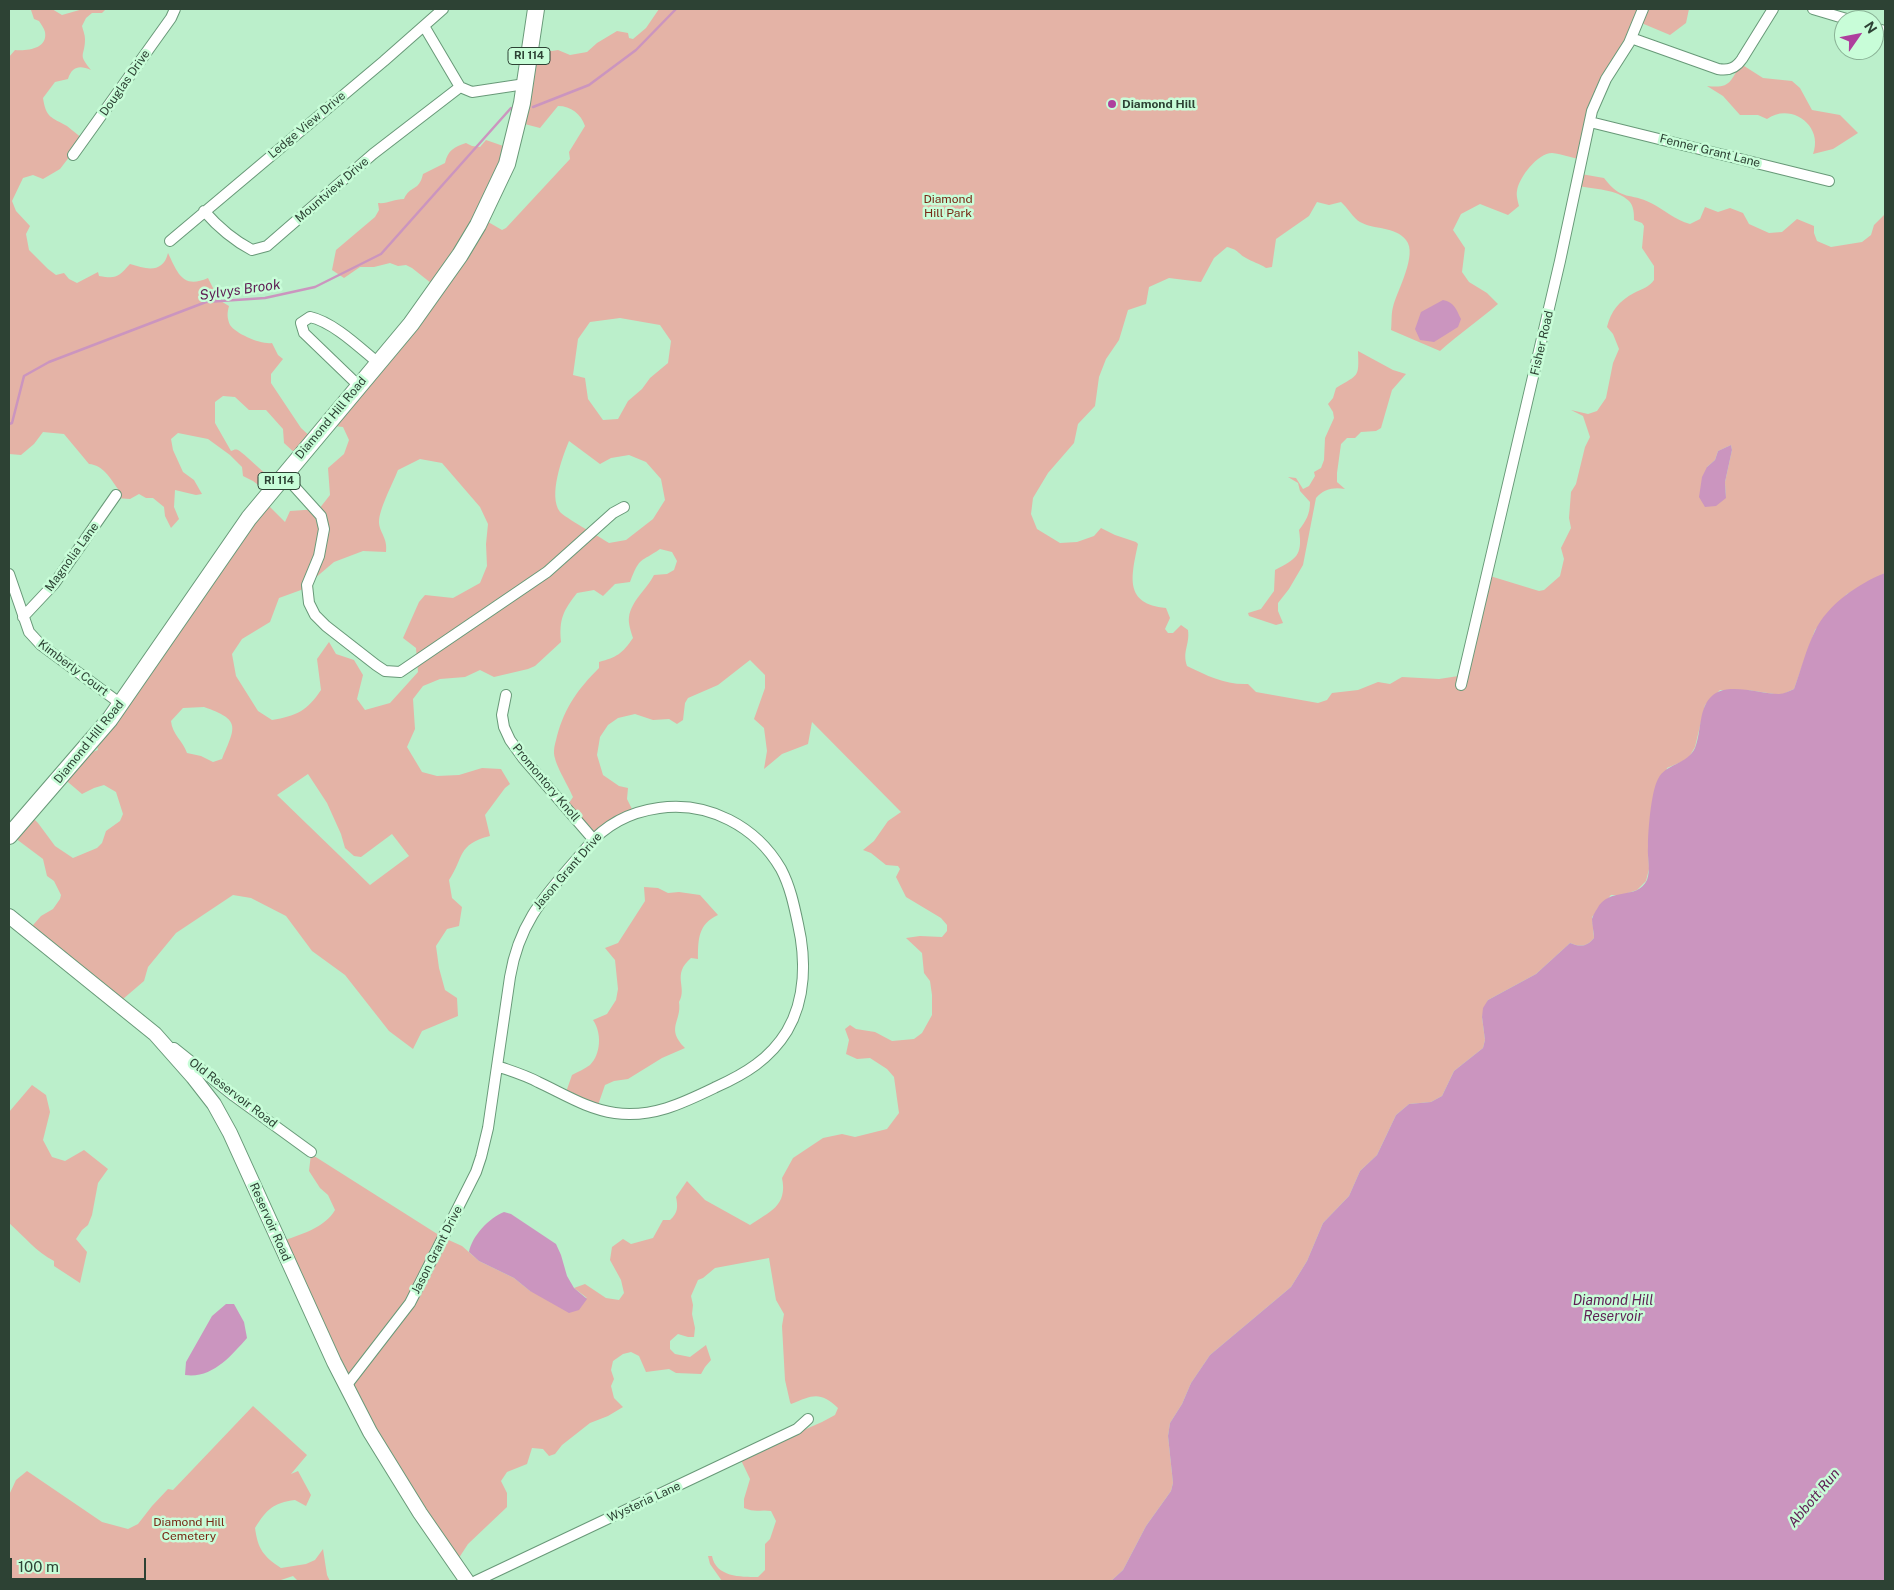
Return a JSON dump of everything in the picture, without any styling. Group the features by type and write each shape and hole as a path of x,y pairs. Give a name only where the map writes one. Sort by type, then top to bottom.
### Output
{"main road":[{"name":"Diamond Hill Road","path":"9,836 83,752 120,704 249,518 377,362 411,324 460,255 478,225 507,164 522,107 536,9"}],"street":[{"name":"Douglas Drive","path":"73,155 171,18 175,9"},
{"name":"Ledge View Drive","path":"170,240 443,9"},
{"name":"Fisher Road","path":"1462,685 1554,288 1592,110 1606,79 1631,38 1643,9"},
{"path":"1631,38 1718,69 1729,70 1736,67 1742,59 1773,9"},
{"path":"1814,9 1834,15"},
{"path":"424,26 460,87 472,92 525,84"},
{"name":"Mountview Drive","path":"204,211 220,229 238,243 252,250 267,246 373,154 460,87"},
{"name":"Fenner Grant Lane","path":"1590,122 1829,181"},
{"path":"359,386 304,333 301,323 310,317 320,319 348,338 377,362"},
{"path":"284,475 321,516 324,529 319,556 307,585 309,603 315,615 326,626 385,671 400,672 547,572 613,513 624,507"},
{"name":"Magnolia Lane","path":"23,617 54,584 116,495"},
{"name":"Kimberly Court","path":"9,574 29,632 41,645 120,704"},
{"name":"Promontory Knoll","path":"506,695 502,715 504,727 510,740 523,758 593,839"},
{"name":"Jason Grant Drive","path":"346,1386 410,1303 470,1186 485,1143 512,962 521,936 533,912 593,839 611,825 634,814 668,806 702,809 734,822 748,831 761,843 777,863 788,886 801,935 803,966 800,999 795,1015 778,1044 755,1067 741,1076 673,1108 650,1113 615,1113 590,1107 527,1076 497,1066"},
{"name":"Reservoir Road","path":"9,916 155,1034 214,1104 230,1133 346,1386 370,1432 420,1513 466,1581"},
{"name":"Old Reservoir Road","path":"155,1034 234,1096 311,1152"},
{"name":"Wysteria Lane","path":"476,1581 797,1429 808,1419"}],"green space":[{"path":"52,9 62,15 83,9 106,9 102,13 92,13 86,18 82,26 85,39 83,57 91,70 83,67 74,69 68,79 55,82 43,98 46,110 50,116 67,126 83,139 60,169 43,179 33,175 23,178 12,201 16,211 30,226 26,234 29,250 56,275 64,273 69,279 77,283 98,272 99,276 117,276 130,264 148,268 158,267 166,260 168,253 182,278 193,282 208,278 216,290 219,300 229,306 228,318 230,325 243,335 256,341 272,343 278,355 283,359 271,374 271,383 301,428 314,440 296,454 284,443 283,429 266,410 249,410 235,397 223,396 215,402 215,423 231,451 240,451 275,482 265,490 243,476 242,467 230,455 208,439 178,433 171,439 173,450 183,472 194,480 202,494 196,495 175,490 174,507 179,519 171,528 165,516 164,507 153,498 146,498 139,494 130,499 116,498 118,489 109,477 102,469 89,464 64,434 43,432 34,444 21,455 9,454 9,57 15,50 36,48 45,38 45,31 39,21 34,19 31,10"},
{"name":"Diamond Hill Park","path":"659,9 1689,9 1686,23 1670,35 1639,22 1604,84 1583,160 1552,153 1547,154 1535,161 1521,179 1517,191 1519,206 1508,215 1480,204 1461,214 1453,230 1465,248 1462,272 1469,282 1487,293 1498,304 1440,351 1391,330 1393,307 1410,254 1406,240 1396,232 1360,222 1341,202 1329,205 1317,202 1309,216 1276,239 1272,267 1266,268 1234,249 1227,247 1214,258 1201,282 1169,278 1149,287 1146,304 1128,310 1119,340 1106,359 1099,377 1095,406 1078,424 1074,443 1048,473 1033,498 1031,514 1037,529 1060,543 1077,542 1094,536 1101,528 1136,542 1138,544 1133,578 1137,595 1143,601 1166,608 1170,618 1165,629 1168,633 1173,633 1181,625 1188,630 1185,656 1187,666 1224,681 1248,684 1256,692 1318,703 1327,700 1332,693 1358,690 1378,682 1390,684 1402,677 1439,679 1465,675 1490,576 1539,591 1544,590 1560,576 1564,559 1561,548 1571,528 1569,518 1571,492 1576,484 1585,447 1590,437 1583,416 1571,410 1588,414 1597,411 1606,398 1613,363 1619,349 1613,334 1607,327 1611,316 1624,299 1648,286 1654,280 1654,266 1642,248 1644,226 1642,223 1634,220 1631,203 1624,197 1612,192 1578,186 1581,174 1604,178 1610,186 1621,194 1644,200 1690,224 1700,219 1705,207 1718,212 1730,208 1743,213 1749,224 1769,233 1782,232 1797,219 1814,226 1817,241 1831,247 1862,242 1871,235 1874,225 1885,214 1885,573 1847,594 1815,630 1794,689 1781,695 1748,690 1720,690 1705,705 1695,747 1688,759 1667,768 1648,846 1649,869 1646,881 1637,890 1622,895 1611,895 1592,917 1594,938 1589,943 1580,946 1570,943 1536,974 1488,1000 1482,1017 1485,1040 1483,1048 1454,1071 1442,1096 1431,1102 1409,1104 1396,1115 1377,1155 1360,1171 1349,1196 1323,1223 1307,1261 1291,1287 1210,1355 1191,1383 1182,1404 1170,1423 1168,1436 1173,1483 1171,1491 1146,1526 1123,1570 1111,1581 722,1581 710,1564 708,1556 712,1556 714,1563 724,1572 737,1576 758,1577 765,1570 765,1544 770,1539 776,1521 771,1511 744,1508 744,1499 750,1479 740,1458 822,1422 835,1415 838,1408 826,1399 816,1396 791,1404 790,1402 785,1380 782,1326 784,1314 776,1300 769,1258 715,1268 698,1280 691,1296 695,1328 694,1337 678,1334 670,1341 670,1349 675,1354 690,1357 706,1345 711,1360 701,1374 676,1373 669,1369 646,1372 639,1356 631,1352 623,1354 613,1361 611,1370 614,1379 611,1386 614,1398 623,1407 608,1416 590,1423 562,1445 555,1454 549,1456 543,1449 532,1448 527,1464 507,1472 501,1481 507,1493 507,1507 468,1544 455,1564 400,1478 280,1242 303,1234 325,1222 335,1210 328,1195 320,1188 309,1171 311,1154 442,1237 462,1246 479,1261 514,1278 530,1291 587,1298 574,1288 585,1284 606,1298 619,1300 624,1293 621,1280 610,1260 612,1247 623,1239 631,1244 653,1238 663,1220 670,1220 675,1215 677,1207 676,1197 687,1181 705,1200 750,1225 770,1212 780,1202 783,1188 782,1178 793,1158 823,1138 842,1134 855,1137 887,1129 899,1113 894,1077 887,1069 870,1058 857,1059 846,1054 849,1040 845,1029 850,1025 856,1029 875,1032 892,1041 914,1039 922,1033 932,1015 930,981 924,973 922,953 906,938 920,936 942,937 947,931 947,925 941,918 906,897 896,877 900,869 898,866 886,865 871,853 863,850 874,841 888,821 901,812 812,722 808,744 782,754 764,769 767,751 764,728 754,719 765,688 765,675 750,660 718,685 688,698 685,703 683,720 677,724 669,719 653,720 635,714 618,718 608,725 600,737 597,755 603,775 619,786 628,788 627,799 634,813 592,839 565,809 573,797 554,756 557,736 564,716 579,691 599,668 599,662 619,654 633,638 629,619 630,611 654,575 667,574 674,570 677,561 672,552 660,549 644,559 636,568 630,582 615,584 603,596 594,590 577,593 568,605 561,621 561,642 535,666 494,677 480,670 465,677 440,679 423,686 413,699 415,729 407,747 422,772 437,776 459,775 482,768 501,769 510,784 485,815 490,836 479,839 466,848 449,880 452,898 462,907 459,926 447,929 436,946 445,990 457,998 458,1016 422,1031 413,1049 389,1031 345,975 312,951 286,916 251,898 233,895 176,933 148,967 144,981 116,1005 27,932 41,916 53,909 61,895 54,881 47,876 43,859 11,835 30,815 55,846 73,858 97,848 102,843 106,831 120,821 123,814 116,792 104,785 82,794 62,777 78,757 98,750 95,737 131,688 143,687 140,675 263,500 285,522 290,511 319,509 330,495 328,468 344,454 349,440 343,427 325,425 436,287 412,268 406,265 398,266 390,263 374,267 360,267 344,278 332,270 336,250 375,217 379,210 378,203 404,199 419,184 423,174 445,163 452,150 466,143 480,147 486,140 509,148 483,219 502,230 506,228 570,159 569,152 585,126 575,111 567,107 558,106 540,128 517,122 530,47 552,51 558,50 570,55 587,52 597,43 617,31 628,33 629,38 633,39 646,28","holes":["620,318 660,325 671,341 668,363 650,378 642,389 628,401 618,419 603,420 588,399 585,378 573,375 578,339 590,322","569,441 600,464 611,458 629,455 646,462 661,479 665,500 653,519 626,540 609,543 560,512 555,497 557,477","1731,445 1732,450 1725,482 1726,498 1707,467 1715,460 1718,451","420,459 442,463 480,507 488,524 486,544 487,566 480,583 453,598 425,595 419,602 403,638 416,648 418,672 390,703 365,710 357,699 363,675 354,660 336,654 329,642 317,659 321,690 316,697 306,708 288,717 272,720 258,711 236,676 232,654 242,639 270,622 279,598 301,590 334,562 363,551 386,552 386,543 379,522 384,503 398,470","204,707 230,720 232,731 222,759 213,762 201,756 187,753 173,730 171,721 183,708","308,774 327,803 345,848 354,856 361,857 392,834 409,856 370,885 277,795"]},
{"path":"1741,64 1763,78 1792,81 1800,88 1812,110 1840,115 1858,133 1833,149 1813,154 1814,134 1803,119 1785,113 1776,114 1767,119 1758,115 1740,115 1723,96 1707,86 1725,85 1732,79"},
{"path":"1358,351 1393,370 1406,374 1392,390 1381,428 1376,431 1361,432 1355,438 1347,438 1341,444 1337,482 1345,489 1329,489 1316,498 1303,565 1278,603 1278,611 1283,623 1276,625 1249,616 1248,613 1261,609 1274,591 1275,570 1288,563 1299,551 1299,530 1307,517 1310,502 1300,491 1298,483 1288,477 1296,478 1303,489 1309,486 1315,476 1314,472 1321,468 1324,460 1325,438 1334,418 1328,404 1333,398 1336,388 1353,377 1358,371"},
{"path":"644,887 658,888 668,893 679,892 700,895 718,915 706,923 700,933 698,959 691,958 682,970 682,991 675,1030 679,1041 685,1048 662,1058 628,1079 614,1081 605,1085 597,1108 565,1095 572,1075 590,1065 596,1055 599,1037 593,1020 607,1014 616,1000 618,989 615,960 605,948 618,943 645,901"},
{"path":"32,1085 46,1095 50,1112 43,1140 52,1157 65,1161 84,1150 108,1169 98,1183 92,1215 88,1225 76,1239 87,1252 80,1283 54,1266 54,1261 36,1248 9,1223 9,1112"},
{"name":"Diamond Hill Cemetery","path":"253,1406 307,1455 291,1474 298,1471 311,1495 306,1506 295,1500 281,1503 271,1508 263,1516 255,1528 260,1547 270,1560 281,1568 306,1564 315,1560 323,1549 327,1575 330,1581 298,1581 293,1576 278,1581 9,1581 9,1495 16,1480 27,1471 102,1522 128,1529 138,1524 168,1489 173,1490"}],"water":[{"path":"1443,300 1450,302 1456,309 1461,319 1458,327 1434,342 1420,340 1415,329 1421,312"},
{"path":"1731,445 1732,450 1725,482 1726,498 1716,506 1705,507 1699,497 1702,477 1707,467 1715,460 1718,451"},
{"name":"Diamond Hill Reservoir","path":"1885,573 1885,1581 1111,1581 1123,1570 1146,1526 1171,1491 1173,1483 1168,1436 1170,1423 1182,1404 1191,1383 1210,1355 1291,1287 1307,1261 1323,1223 1349,1196 1360,1171 1377,1155 1396,1115 1409,1104 1431,1102 1442,1096 1454,1071 1483,1048 1485,1040 1482,1017 1483,1008 1488,1000 1536,974 1570,943 1580,946 1589,943 1594,938 1592,918 1602,902 1615,895 1637,890 1647,880 1649,872 1649,822 1658,779 1666,770 1687,758 1695,748 1708,700 1719,691 1727,689 1779,694 1794,689 1812,638 1820,621 1827,612 1855,589"},
{"path":"504,1212 511,1214 556,1244 567,1276 574,1288 587,1299 579,1310 569,1313 530,1291 514,1278 479,1261 469,1252 477,1234 482,1228"},
{"path":"226,1304 234,1304 244,1322 247,1338 227,1359 212,1370 195,1375 185,1375 186,1362 212,1316"}],"waterway":[{"name":"Sylvys Brook","path":"533,107 589,85 636,50 676,9"},
{"name":"Sylvys Brook","path":"9,424 12,423 24,376 49,362 206,302 265,298 315,287 381,254 511,108"}],"place":[{"name":"Diamond Hill","path":"1112,104"}],"water label":[{"name":"Abbott Run","path":"1814,1498"}]}
